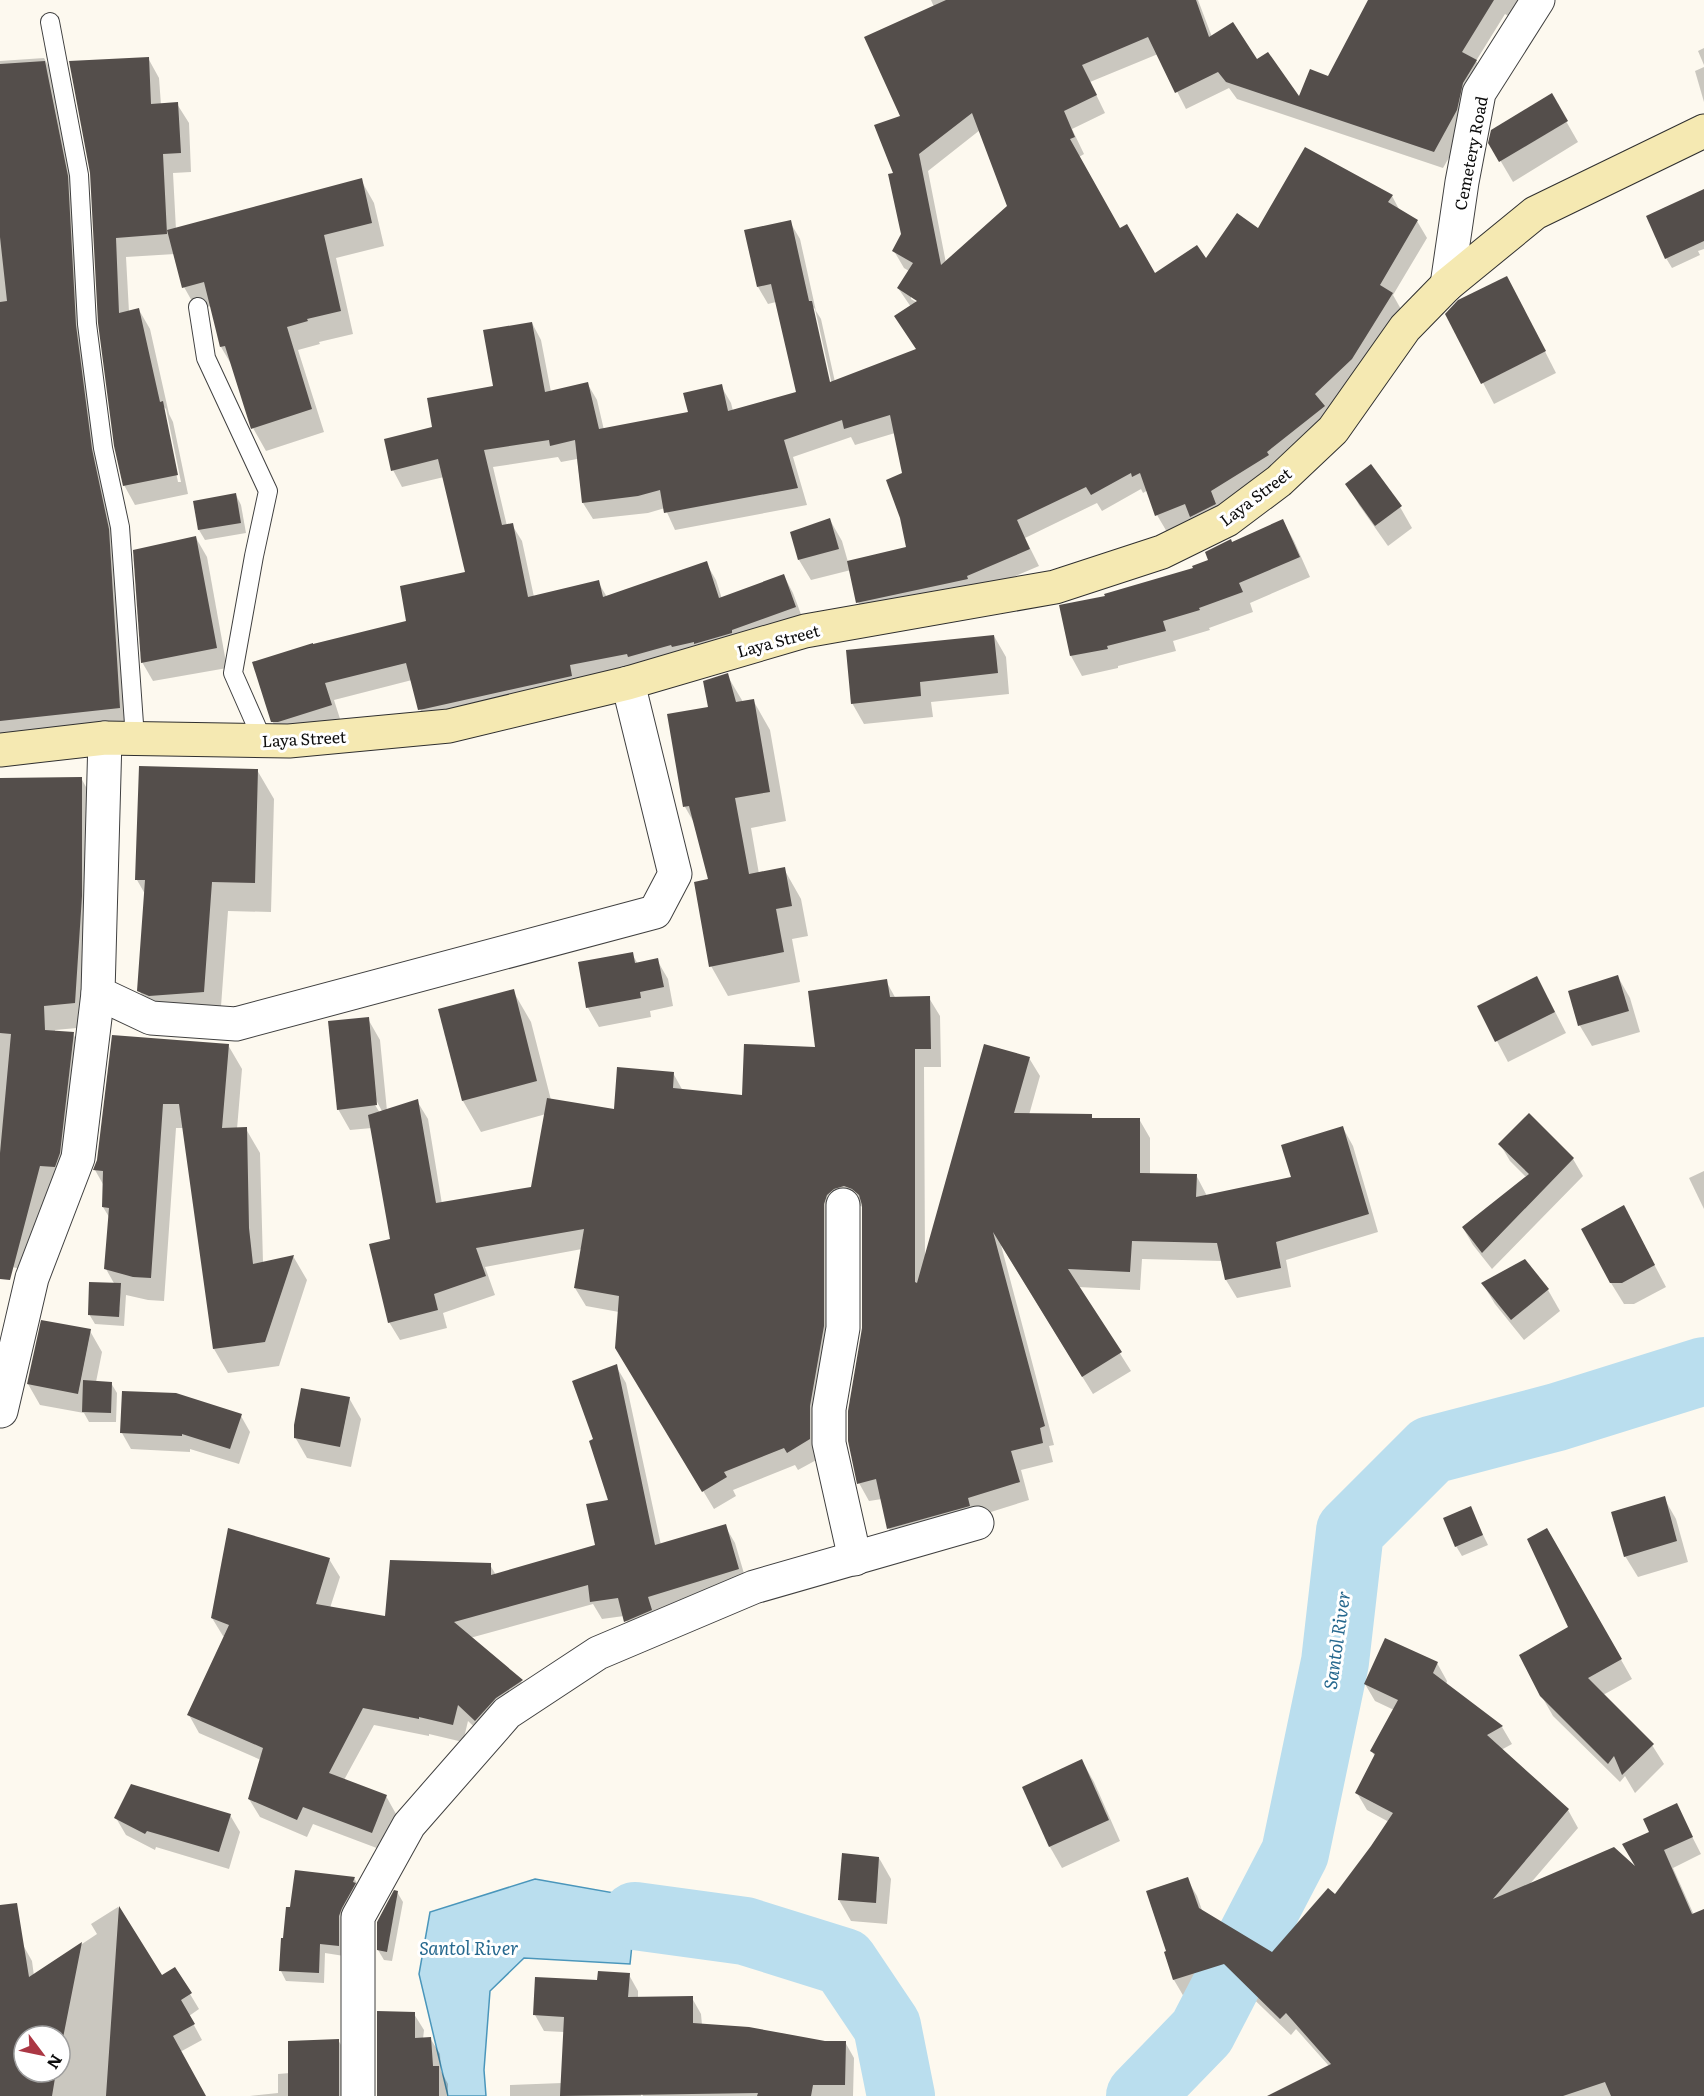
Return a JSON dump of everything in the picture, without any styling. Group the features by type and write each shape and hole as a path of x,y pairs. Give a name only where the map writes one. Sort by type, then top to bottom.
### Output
{"street":[{"name":"Cemetery Road","path":"1447,285 1462,182 1479,93 1538,0"},
{"name":"Laya Street","path":"0,750 120,738 289,741 449,726 628,683 806,631 1055,587 1162,552 1227,520 1287,473 1333,430 1405,328 1447,285 1535,213 1704,131"},
{"path":"98,993 151,1018 236,1024 655,912 675,874 628,683"},
{"path":"1,1411 32,1278 78,1158 98,993 120,738"},
{"path":"843,1205 843,1328 829,1409 829,1443 855,1559"},
{"path":"358,2096 358,1917 409,1825 507,1713 598,1653 754,1587 977,1523"}],"lane":[{"path":"50,22 79,176 87,324 103,448 120,527 120,738"},
{"path":"198,307 206,358 268,491 233,673 263,741"}],"water":[{"name":"Santol River","path":"535,1879 637,1897 630,1964 524,1958 490,1991 484,2070 486,2096 448,2096 419,1974 430,1912"}],"building":[{"path":"946,0 1196,0 1209,37 1233,22 1257,59 1268,52 1299,96 1310,69 1328,76 1368,0 1494,0 1462,52 1477,60 1463,83 1457,110 1434,152 1226,82 1218,72 1175,93 1148,37 1082,65 1097,95 1064,111 1075,137 1070,139 1120,228 1127,224 1155,273 1197,245 1206,258 1237,213 1258,228 1305,147 1393,195 1388,202 1418,220 1380,285 1393,293 1352,359 1315,394 1325,406 1267,452 1269,455 1211,491 1216,504 1190,517 1185,504 1155,516 1140,473 1132,477 1131,473 1091,495 1086,487 1017,520 1030,549 967,576 968,579 856,603 847,561 906,547 900,518 886,480 902,473 890,415 844,429 842,420 784,440 798,488 664,513 660,490 638,496 582,503 575,440 550,446 549,440 484,450 502,525 513,523 528,597 599,580 603,597 707,561 719,598 784,574 796,607 732,630 732,633 694,644 694,642 672,647 671,645 628,657 627,654 570,665 572,676 418,710 406,663 325,683 332,705 278,722 271,722 252,662 313,643 406,621 400,586 465,572 438,459 391,471 384,439 432,427 427,398 493,386 483,330 532,322 545,392 588,382 599,429 688,412 683,393 722,384 728,411 796,392 771,284 757,287 744,230 791,220 830,382 916,349 894,316 917,301 897,288 913,263 892,251 901,234 888,174 893,173 874,125 900,116 864,37","holes":["972,113 1007,206 941,265 919,154"]},
{"path":"149,57 151,104 178,102 181,153 163,154 167,234 116,238 119,313 139,308 160,402 163,401 178,475 123,486 114,446 98,323 90,173 69,61"},
{"path":"45,61 68,176 76,325 92,449 109,529 120,708 0,721 0,302 7,301 0,237 0,64"},
{"path":"1552,93 1568,121 1499,162 1488,143 1491,130"},
{"path":"362,178 372,223 324,235 341,311 307,319 308,321 287,327 312,409 251,429 225,346 220,347 204,282 182,288 167,230"},
{"path":"1704,189 1704,241 1665,259 1646,216"},
{"path":"1507,276 1546,351 1481,384 1445,314 1458,300"},
{"path":"1371,464 1402,506 1375,526 1345,484"},
{"path":"236,493 241,523 198,530 193,501"},
{"path":"830,518 839,549 798,560 790,532"},
{"path":"1283,519 1300,557 1239,583 1243,592 1199,608 1200,610 1163,621 1166,631 1107,646 1108,649 1070,656 1059,605 1105,596 1104,594 1193,568 1192,566 1208,560 1205,552 1231,539 1232,542"},
{"path":"196,536 217,648 141,663 133,550"},
{"path":"994,635 998,673 920,682 921,696 851,704 846,650"},
{"path":"728,673 736,702 754,699 770,792 735,798 749,874 785,867 792,906 776,909 784,952 709,967 694,882 708,879 689,806 683,807 667,714 708,707 703,681"},
{"path":"139,766 258,769 255,883 212,882 204,992 149,996 137,991 145,880 135,880"},
{"path":"82,777 82,896 75,1003 44,1006 45,1030 74,1032 60,1153 55,1167 40,1166 10,1280 0,1279 0,1153 11,1034 0,1033 0,778"},
{"path":"633,952 635,963 658,958 664,987 640,992 641,998 586,1008 578,962"},
{"path":"1618,975 1629,1011 1578,1026 1568,991"},
{"path":"1537,976 1555,1012 1495,1042 1477,1006"},
{"path":"887,979 890,997 930,996 931,1049 915,1049 915,1282 917,1283 984,1044 1030,1057 1014,1113 1092,1114 1092,1118 1140,1118 1140,1173 1197,1174 1196,1197 1291,1177 1281,1145 1343,1126 1369,1214 1276,1242 1281,1268 1225,1280 1217,1243 1132,1241 1130,1272 1068,1269 1122,1352 1082,1377 993,1232 1045,1426 1040,1428 1043,1443 1011,1451 1020,1482 968,1498 970,1506 887,1529 876,1479 857,1484 848,1441 848,1411 862,1328 862,1205 859,1195 852,1189 844,1186 834,1189 827,1195 824,1204 824,1326 810,1406 810,1439 787,1453 784,1448 724,1472 727,1477 702,1492 615,1348 619,1296 574,1288 584,1229 476,1248 486,1276 434,1294 438,1310 388,1323 369,1244 390,1239 368,1115 418,1099 436,1203 531,1187 547,1098 614,1109 617,1067 674,1072 673,1088 742,1095 744,1044 815,1047 808,991"},
{"path":"514,989 537,1081 462,1101 438,1009"},
{"path":"369,1017 377,1105 337,1110 328,1021"},
{"path":"112,1035 229,1044 222,1128 247,1127 249,1228 253,1264 294,1255 265,1342 213,1349 179,1104 163,1104 151,1278 133,1277 104,1269 109,1208 102,1207 103,1171 93,1170 97,1160"},
{"path":"1529,1113 1574,1158 1482,1253 1462,1227 1529,1174 1498,1144"},
{"path":"1624,1205 1655,1265 1622,1283 1610,1283 1581,1229"},
{"path":"1525,1259 1549,1289 1511,1320 1481,1283"},
{"path":"89,1282 121,1283 119,1317 88,1315"},
{"path":"41,1320 91,1329 78,1394 27,1384"},
{"path":"617,1364 655,1545 726,1524 739,1569 648,1597 652,1610 624,1622 618,1598 590,1602 588,1585 454,1622 523,1680 496,1698 475,1721 458,1705 453,1725 363,1708 329,1773 387,1795 372,1833 303,1807 297,1820 248,1799 263,1748 187,1715 229,1625 211,1618 228,1528 330,1558 316,1604 385,1616 390,1560 491,1563 491,1575 595,1545 586,1504 608,1500 589,1441 593,1439 572,1381"},
{"path":"83,1380 112,1382 111,1413 82,1412"},
{"path":"301,1388 350,1397 340,1447 294,1438 294,1425"},
{"path":"122,1391 176,1393 242,1414 230,1449 182,1434 182,1436 120,1433"},
{"path":"1665,1496 1677,1541 1624,1557 1611,1512"},
{"path":"1471,1506 1483,1535 1455,1547 1443,1518"},
{"path":"1547,1528 1622,1659 1588,1678 1654,1744 1622,1775 1614,1756 1608,1764 1540,1696 1519,1655 1568,1627 1527,1539"},
{"path":"1385,1638 1438,1662 1433,1673 1503,1726 1487,1735 1569,1809 1493,1899 1614,1847 1635,1866 1622,1844 1649,1832 1643,1819 1677,1803 1693,1837 1664,1850 1692,1914 1704,1909 1704,2096 1611,2096 1605,2082 1563,2096 1267,2096 1331,2064 1286,2013 1280,2019 1224,1964 1173,1980 1146,1891 1188,1877 1199,1908 1272,1952 1328,1888 1335,1894 1393,1813 1355,1793 1375,1754 1370,1751 1398,1700 1364,1684"},
{"path":"1082,1759 1109,1820 1049,1847 1022,1787"},
{"path":"131,1784 231,1814 219,1852 147,1831 145,1834 114,1818"},
{"path":"842,1853 879,1857 876,1903 838,1900"},
{"path":"295,1870 355,1877 353,1882 356,1883 339,1916 339,1946 320,1944 319,1973 279,1971 281,1938 283,1938 286,1907 290,1907"},
{"path":"394,1890 398,1891 387,1952 377,1950 377,1922"},
{"path":"17,1903 29,1977 82,1942 66,2024 12,2024 12,2084 54,2084 52,2096 0,2096 0,1905"},
{"path":"119,1906 162,1975 175,1967 192,1993 181,2000 195,2024 173,2036 206,2096 106,2096"},
{"path":"598,1971 630,1973 628,1997 693,1996 693,2023 749,2027 825,2041 846,2041 845,2085 813,2085 811,2096 757,2096 758,2093 560,2096 564,2017 533,2015 535,1977 597,1980"},
{"path":"377,2011 415,2012 415,2038 431,2037 433,2066 439,2066 439,2096 377,2096"},
{"path":"339,2039 339,2096 288,2096 288,2041"}],"waterway":[{"name":"Santol River","path":"1140,2096 1202,2032 1295,1853 1335,1662 1350,1531 1431,1450 1557,1417 1704,1371"},
{"name":"Santol River","path":"635,1916 745,1931 844,1962 887,2026 901,2096"}]}
